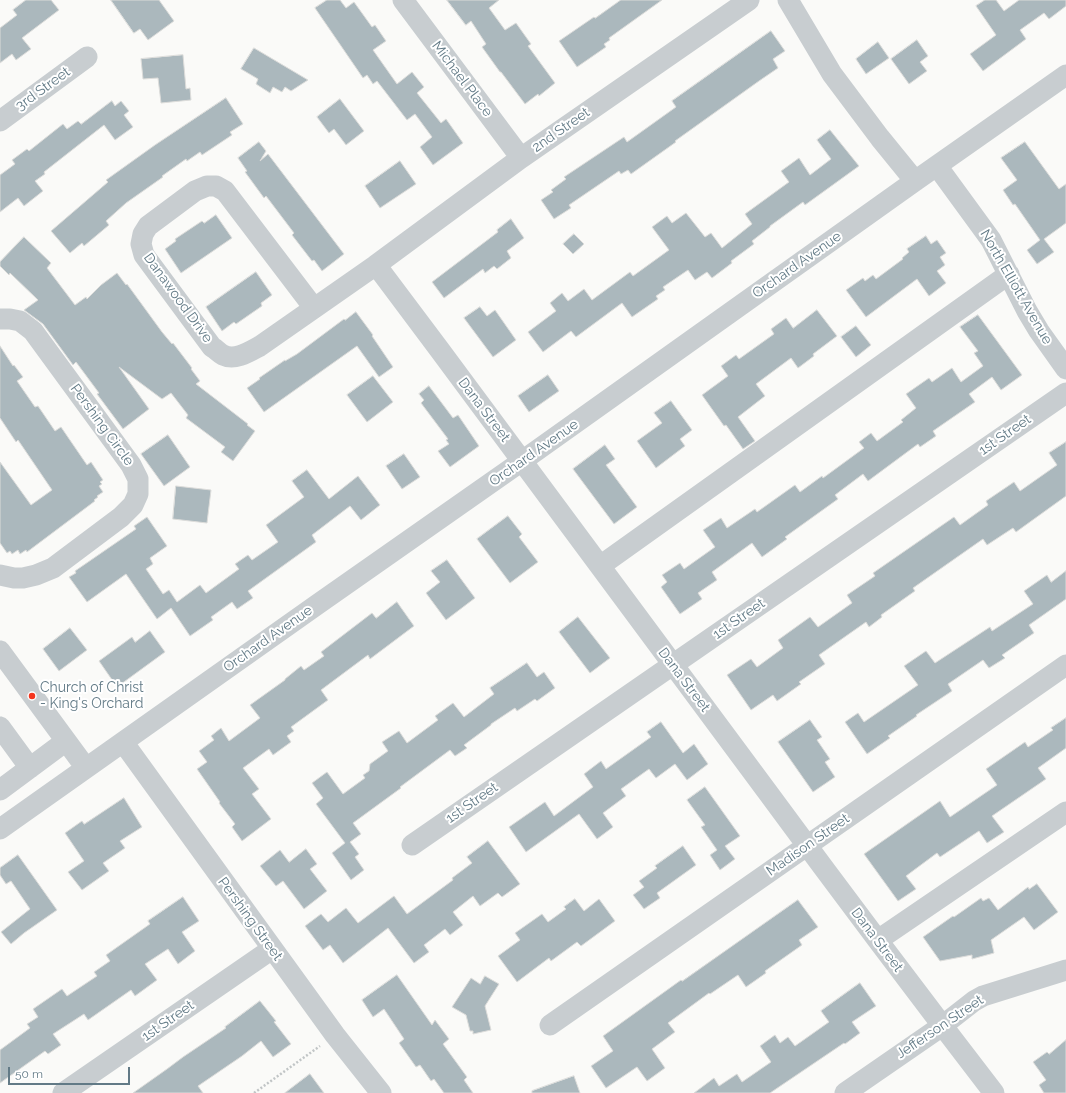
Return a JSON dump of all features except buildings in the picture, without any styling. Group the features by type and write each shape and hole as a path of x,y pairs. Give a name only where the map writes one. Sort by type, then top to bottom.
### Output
{"street":[{"name":"Michael Place","path":"403,0 521,158"},
{"name":"2nd Street","path":"376,264 521,158 749,0"},
{"path":"788,0 832,74 880,138 915,181"},
{"name":"3rd Street","path":"0,121 87,58"},
{"name":"Orchard Avenue","path":"0,828 522,461 1066,75"},
{"name":"North Elliott Avenue","path":"937,166 991,240 1027,311 1039,331 1066,369"},
{"name":"Danawood Drive","path":"314,308 225,191 216,186 207,186 195,190 148,226 143,234 141,244 144,255 212,347 222,355 231,357 241,356 260,346 314,308 376,264"},
{"name":"Dana Street","path":"376,264 807,846 994,1093"},
{"path":"600,566 1008,274"},
{"name":"Pershing Circle","path":"0,319 20,321 33,331 131,465 138,479 138,494 133,505 121,517 54,568 23,578 0,575"},
{"name":"1st Street","path":"412,845 1066,393"},
{"path":"0,651 86,768"},
{"name":"Madison Street","path":"550,1025 1066,666"},
{"path":"0,727 30,768"},
{"path":"0,790 66,741"},
{"name":"Pershing Street","path":"123,742 335,1035 381,1093"},
{"path":"878,940 1066,812"},
{"name":"1st Street","path":"63,1093 272,949"},
{"name":"Jefferson Street","path":"845,1093 942,1026 974,1001 983,996 1066,970"}],"path":[{"path":"254,1093 335,1035"}],"place":[{"name":"Church of Christ - King's Orchard","path":"32,696"}]}
